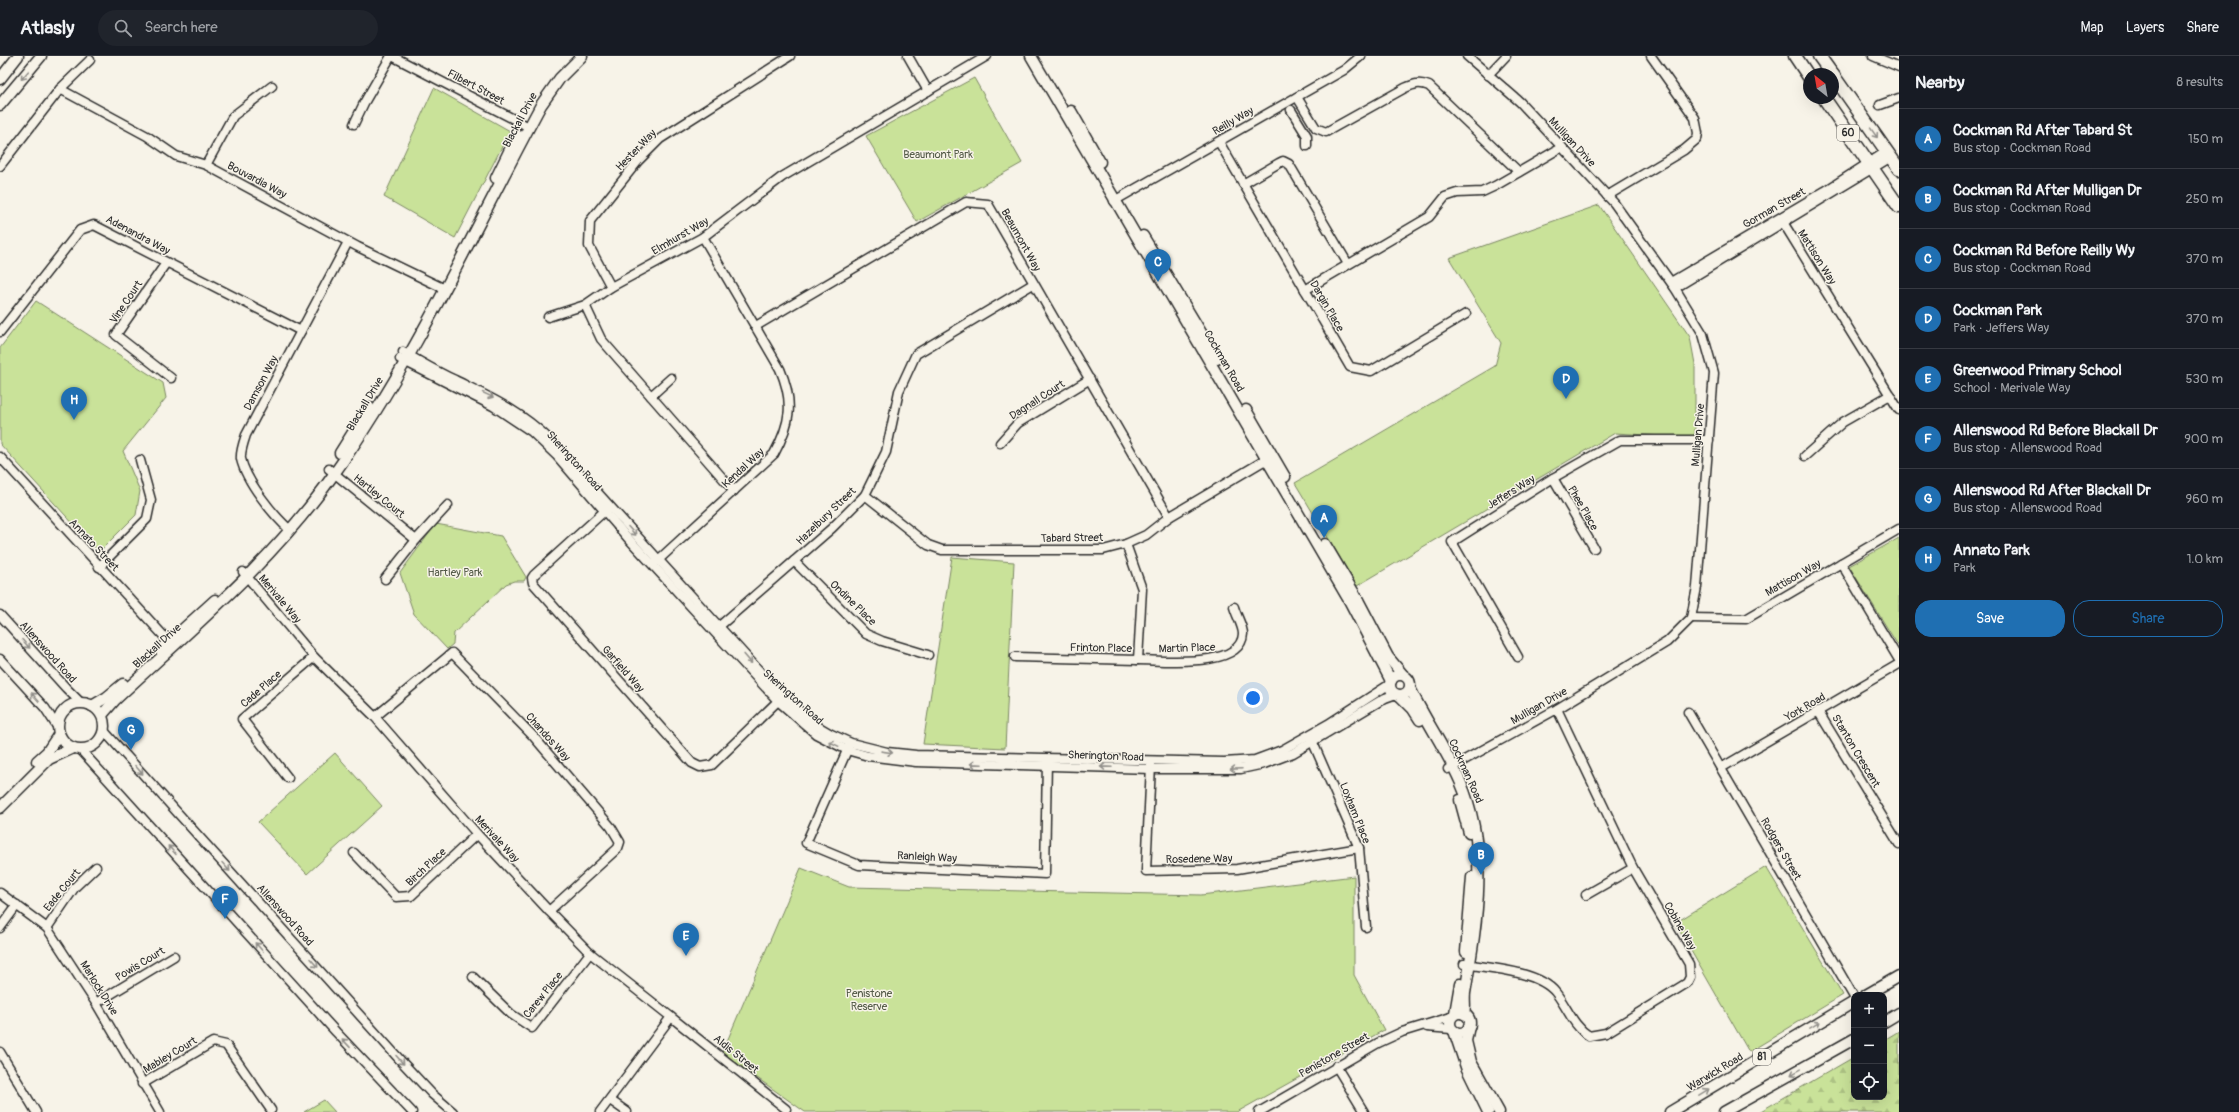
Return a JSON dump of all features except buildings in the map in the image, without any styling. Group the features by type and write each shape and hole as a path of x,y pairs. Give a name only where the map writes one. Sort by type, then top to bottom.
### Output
{"highway":[{"path":"1795,56 1803,68"},
{"name":"60","path":"1819,56 1828,68"},
{"name":"60","path":"1839,83 1899,169"},
{"name":"60","path":"1828,104 1899,207"}],"main road":[{"path":"0,79 18,56"},
{"path":"0,105 41,56"},
{"name":"Blackall Drive","path":"102,715 119,696 172,644 245,575 288,528 332,472 404,357 443,288 543,90 572,56"},
{"name":"Blackall Drive","path":"526,126 547,94 582,56"},
{"name":"Cockman Road","path":"1031,56 1117,200 1206,341 1269,458 1350,602 1391,682"},
{"name":"Cockman Road","path":"1038,56 1117,200"},
{"name":"Cockman Road","path":"1269,458 1356,598 1388,657 1403,675"},
{"name":"Blackall Drive","path":"92,706 107,697 172,644"},
{"path":"1403,675 1409,680 1410,688 1406,694 1398,695 1392,690 1391,682 1396,676 1403,675"},
{"name":"Cockman Road","path":"1410,688 1451,768 1473,816 1476,835 1479,897 1457,1015"},
{"name":"Cockman Road","path":"1398,695 1417,716 1451,768"},
{"path":"0,798 47,752 58,731 59,717 63,711 72,705 81,703 92,706 102,715 104,731 97,743 90,747 76,749 49,759 0,808"},
{"path":"58,731 66,744 76,749"},
{"path":"1871,992 1899,976"},
{"name":"Warwick Road","path":"1670,1112 1851,1004"},
{"path":"1887,1020 1899,1013"},
{"path":"1488,1112 1466,1067 1449,1023 1457,1015 1469,1018 1466,1041 1471,1062 1498,1112"},
{"path":"1452,1030 1462,1032 1469,1026"},
{"path":"1724,1112 1851,1041"}],"street":[{"path":"354,124 392,56"},
{"name":"Filbert Street","path":"392,56 526,126"},
{"name":"Hester Way","path":"611,287 589,246 590,221 638,161 660,139 790,56"},
{"path":"908,56 928,91"},
{"name":"Elmhurst Way","path":"585,305 611,287 703,237 782,177 987,56"},
{"name":"Reilly Way","path":"1117,200 1344,70 1361,56"},
{"name":"Mulligan Drive","path":"1451,768 1557,709 1666,642 1691,618 1697,587 1714,373 1710,353 1703,334 1673,285 1607,196 1520,102 1467,56"},
{"path":"1488,75 1506,56"},
{"path":"1607,196 1684,150 1697,138 1698,133 1695,118 1651,56"},
{"path":"1873,56 1899,67"},
{"path":"0,166 60,88 90,60"},
{"path":"1297,97 1316,128 1326,132 1405,88 1414,84 1422,83 1429,86 1519,172"},
{"path":"206,165 233,116 272,86"},
{"name":"Bouvardia Way","path":"60,88 147,136 176,156 206,165 348,242 443,288"},
{"path":"1880,105 1899,98"},
{"path":"1291,110 1307,136 1307,146"},
{"name":"Dargin Place","path":"1219,142 1350,367 1371,371 1466,314"},
{"path":"1305,290 1429,216 1445,197 1457,193 1482,192 1496,186 1562,147"},
{"name":"Gorman Street","path":"1673,285 1889,154"},
{"path":"1243,184 1283,161 1289,164 1348,264"},
{"name":"Beaumont Way","path":"756,326 966,202 988,204 1169,517"},
{"name":"Mattison Way","path":"1782,220 1899,410"},
{"name":"Adenandra Way","path":"0,332 3,321 80,230 94,225 301,331"},
{"name":"Kendal Way","path":"656,562 774,454 786,432 789,410 785,381 756,326 703,237"},
{"name":"Damson Way","path":"288,528 258,491 241,458 246,435 348,242"},
{"name":"Vine Court","path":"166,262 116,334 171,378"},
{"name":"Hazelbury Street","path":"716,630 832,528 865,495 886,452 899,391 916,354 1033,284"},
{"path":"548,317 585,305 601,339 734,491"},
{"name":"Sherington Road","path":"404,357 494,398 528,419 549,439 608,509 780,699 816,734 849,747 889,759 916,762 1047,762 1223,769 1252,767 1279,759 1391,682"},
{"path":"651,396 671,378"},
{"name":"Dagnall Court","path":"1000,443 1018,423 1090,379"},
{"path":"1805,456 1844,422 1890,395"},
{"name":"Jeffers Way","path":"1518,656 1452,542 1554,478 1620,440 1709,440"},
{"name":"Annato Street","path":"0,457 99,567 172,644"},
{"name":"Tabard Street","path":"865,495 928,545 942,550 1103,550 1126,544 1146,535 1169,517 1269,458"},
{"path":"99,567 147,519 151,500 140,460"},
{"name":"Hartley Court","path":"332,472 416,540"},
{"name":"Phee Place","path":"1554,478 1594,548"},
{"path":"385,579 416,540 448,504"},
{"name":"Garfield Way","path":"608,509 534,575 532,578 533,583 692,763 700,767 712,765 780,699"},
{"name":"Mattison Way","path":"1691,618 1746,618 1899,529"},
{"name":"Frinton Place","path":"1015,657 1138,660 1142,589 1126,544"},
{"name":"Ondine Place","path":"794,561 866,634 882,641 928,655"},
{"path":"1841,563 1899,660"},
{"name":"Merivale Way","path":"245,575 314,657 375,718 477,834 590,954 671,1017"},
{"name":"Martin Place","path":"1138,660 1217,659 1231,653 1240,645 1243,632 1234,608"},
{"name":"Allenswood Road","path":"0,616 81,703"},
{"name":"Chandos Way","path":"375,718 452,654 533,736 611,827 620,842 618,848 549,911"},
{"name":"Cade Place","path":"288,778 242,719 314,657"},
{"path":"0,659 45,708 58,731"},
{"name":"York Road","path":"1721,768 1899,664"},
{"name":"Sherington Road","path":"1311,738 1385,698 1398,695"},
{"name":"Cobine Way","path":"1467,964 1527,975 1545,983 1565,1005 1579,1029 1589,1036 1606,1033 1687,983 1690,977 1689,964 1633,868 1557,709"},
{"name":"Stanton Crescent","path":"1818,711 1899,844"},
{"name":"Rodgers Street","path":"1688,712 1851,992"},
{"name":"Allenswood Road","path":"104,731 401,1061 432,1094 453,1112"},
{"name":"Loxham Place","path":"1311,738 1359,848 1366,927"},
{"name":"Ranleigh Way","path":"849,747 806,843 859,865 1045,874 1047,762"},
{"path":"76,749 336,1032 412,1112"},
{"name":"Rosedene Way","path":"1151,765 1146,871 1237,869 1359,848"},
{"name":"Birch Place","path":"354,852 396,897 411,896 477,834"},
{"name":"Eade Court","path":"47,928 75,887 96,867"},
{"path":"1586,895 1633,868"},
{"name":"Marlock Drive","path":"0,893 47,928 96,1003 142,1084 160,1112"},
{"path":"0,928 17,905"},
{"name":"Carew Place","path":"473,977 511,1014 532,1028 590,954"},
{"name":"Powis Court","path":"96,1003 174,956"},
{"name":"Penistone Street","path":"1259,1112 1336,1066 1402,1032 1457,1015"},
{"path":"600,1112 671,1017"},
{"name":"Aldis Street","path":"671,1017 786,1109"},
{"name":"Penistone Street","path":"1424,1026 1452,1030"},
{"name":"Mabley Court","path":"142,1084 213,1042 226,1045 271,1110"},
{"path":"0,1052 36,1112"},
{"path":"1336,1066 1364,1112"},
{"path":"610,1100 627,1112"}],"green space":[{"name":"Beaumont Park","path":"974,78 1022,163 917,222 866,136"},
{"path":"434,88 510,131 455,238 384,197"},
{"path":"1599,205 1690,337 1695,364 1695,438 1615,433 1357,586 1295,483 1495,366 1501,343 1449,258"},
{"path":"36,301 163,383 166,398 123,451 140,491 136,515 99,552 0,444 0,348"},
{"name":"Hartley Park","path":"436,524 501,536 526,577 524,581 514,581 506,584 454,633 453,644 447,649 414,614 400,573"},
{"path":"1899,538 1899,647 1849,566"},
{"path":"952,557 1014,562 1005,748 923,744"},
{"path":"335,753 382,806 307,874 258,822"},
{"path":"1766,867 1843,995 1749,1052 1675,923"},
{"name":"Penistone Reserve","path":"801,868 849,887 1201,895 1354,876 1354,975 1384,1030 1237,1112 805,1112 722,1053"},
{"path":"1899,1031 1899,1112 1759,1112 1851,1059 1851,1100 1887,1100 1887,1038"},
{"path":"324,1100 335,1112 304,1112"}],"place":[{"name":"Cockman Rd Before Reilly Wy","path":"1158,282"},
{"name":"Cockman Park","path":"1566,399"},
{"name":"Annato Park","path":"74,420"},
{"name":"Cockman Rd After Tabard St","path":"1324,538"},
{"name":"Allenswood Rd After Blackall Dr","path":"131,750"},
{"name":"Cockman Rd After Mulligan Dr","path":"1481,875"},
{"name":"Allenswood Rd Before Blackall Dr","path":"225,919"},
{"name":"Greenwood Primary School","path":"686,956"}]}
